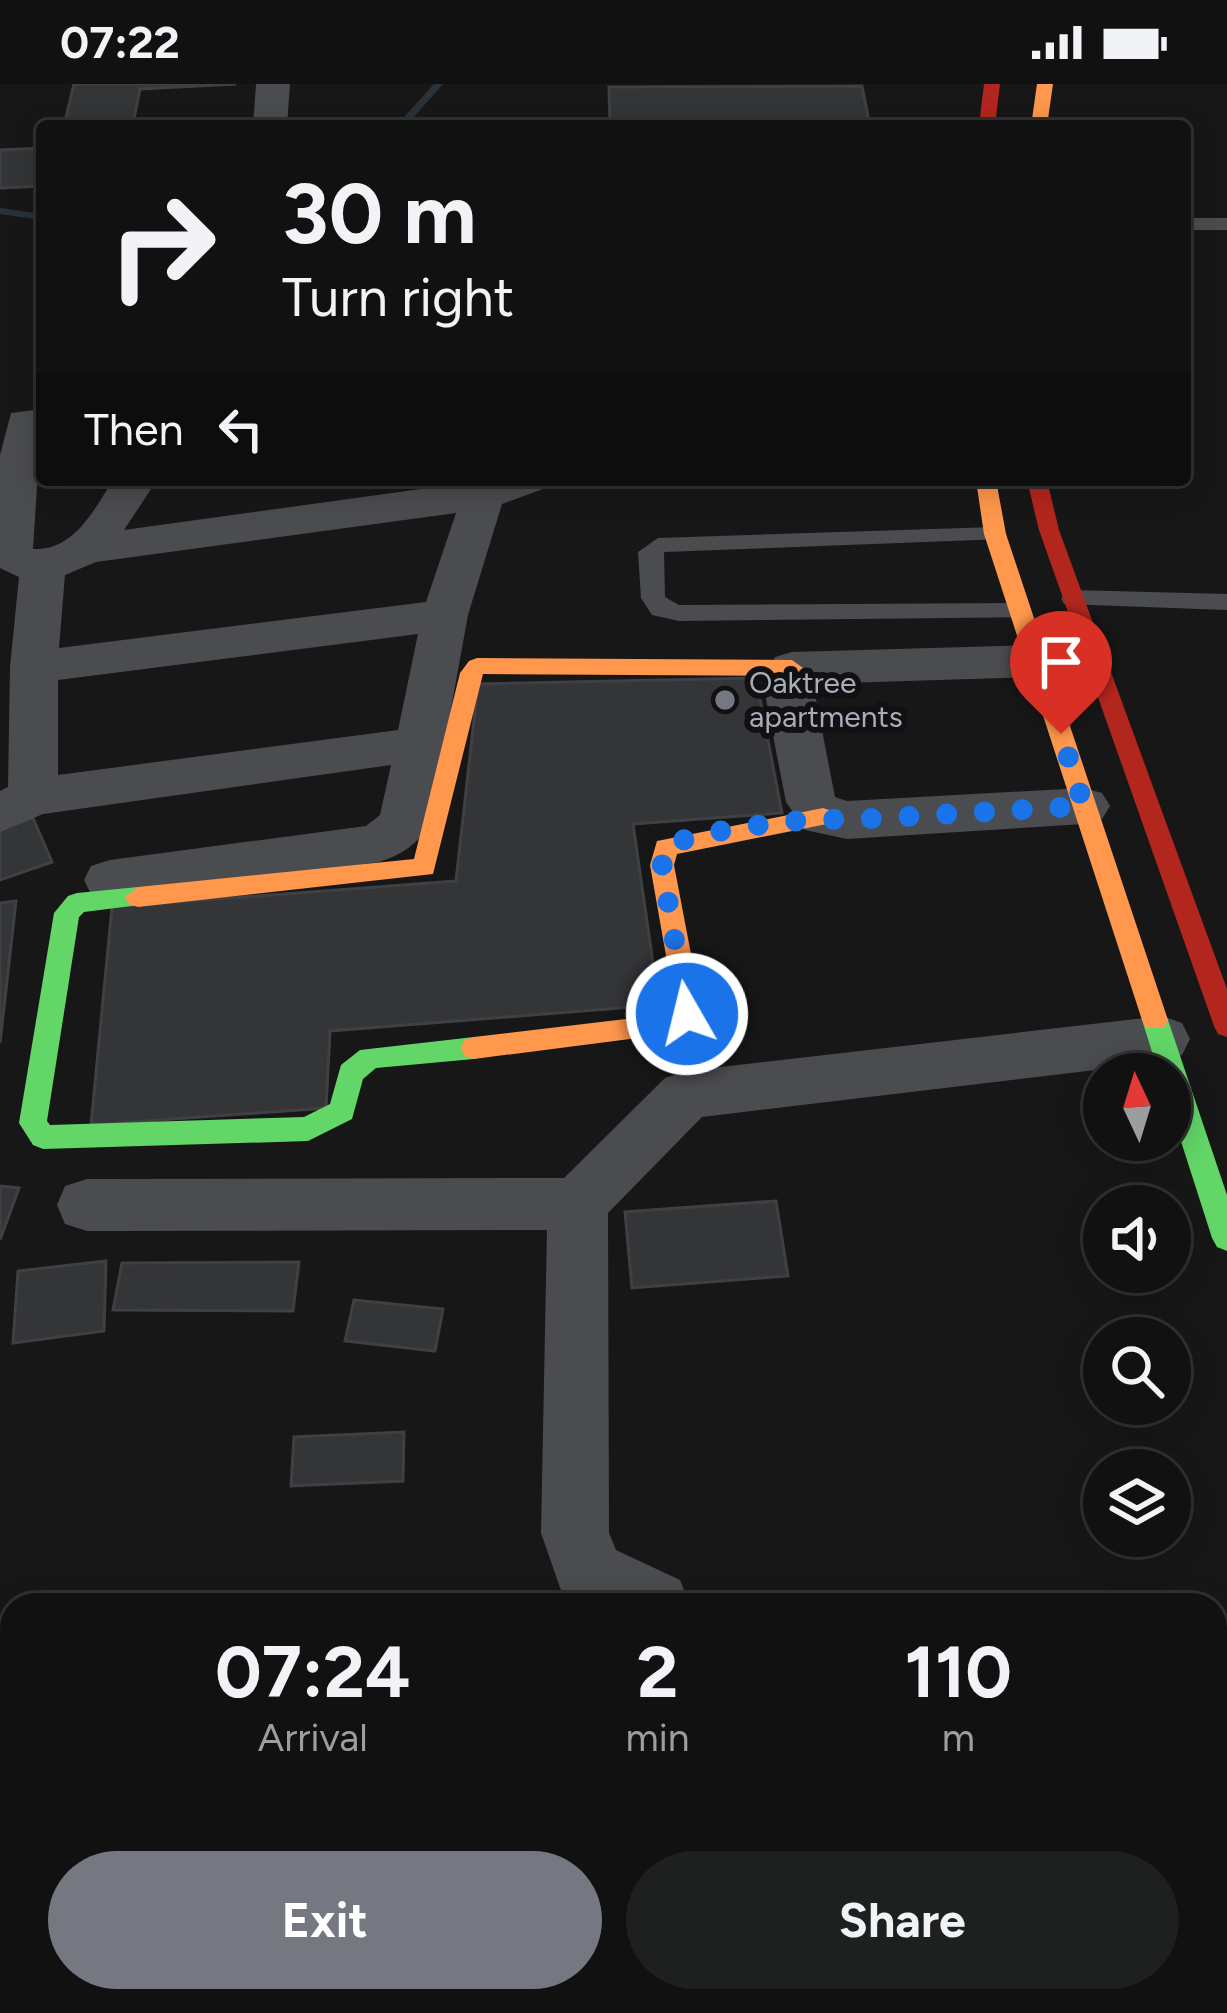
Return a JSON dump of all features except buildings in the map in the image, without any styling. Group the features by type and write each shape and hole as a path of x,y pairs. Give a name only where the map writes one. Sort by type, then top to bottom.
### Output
{"street":[{"path":"270,120 273,84"},
{"path":"989,120 992,84"},
{"path":"1040,120 1045,84"},
{"path":"36,422 26,422 8,546 19,563 483,496 511,486"},
{"path":"130,486 65,558 17,718 17,805 419,743"},
{"path":"987,486 995,534 1162,1040 1192,1098 1227,1238"},
{"path":"1039,486 1073,598 1214,953 1227,1026"},
{"path":"94,883 380,843 396,835 404,824 445,615 483,496"},
{"path":"34,667 445,615"},
{"path":"1037,661 792,668 477,666 471,673 424,867 77,903 67,913 33,1123 43,1137 308,1129 342,1111 351,1073 370,1058 646,1031 680,1023 687,1014 687,1001 662,866 666,847 823,817 847,820 1084,806"},
{"path":"792,668 788,689 811,802 823,817"},
{"path":"629,1593 589,1574 575,1533 578,1204 686,1095 1162,1040"},
{"path":"87,1205 578,1204"}],"lane":[{"path":"1191,224 1227,224"},
{"path":"995,534 658,545 650,552 653,598 661,609 680,613 1020,611"},
{"path":"1073,598 1227,602"}],"waterway":[{"path":"406,120 439,84"},
{"path":"0,211 36,216"}],"traffic: fast":[{"path":"138,897 77,903 67,913 33,1123 43,1137 308,1129 342,1111 351,1073 370,1058 474,1048"},
{"path":"1155,1020 1227,1238"}],"traffic: slow":[{"path":"1040,120 1045,84"},
{"path":"987,486 995,534 1155,1020"},
{"path":"138,897 424,867 471,673 477,666 792,668"},
{"path":"474,1048 675,1024 684,1016 687,1001 662,865 666,847 823,817"}],"traffic: jam":[{"path":"988,120 992,84"},
{"path":"1038,486 1049,530 1227,1026"}],"place":[{"name":"Oaktree apartments","path":"725,700"}],"route":[{"path":"687,1014 662,866 666,847 823,817 847,820 1084,806 1061,734"}]}
